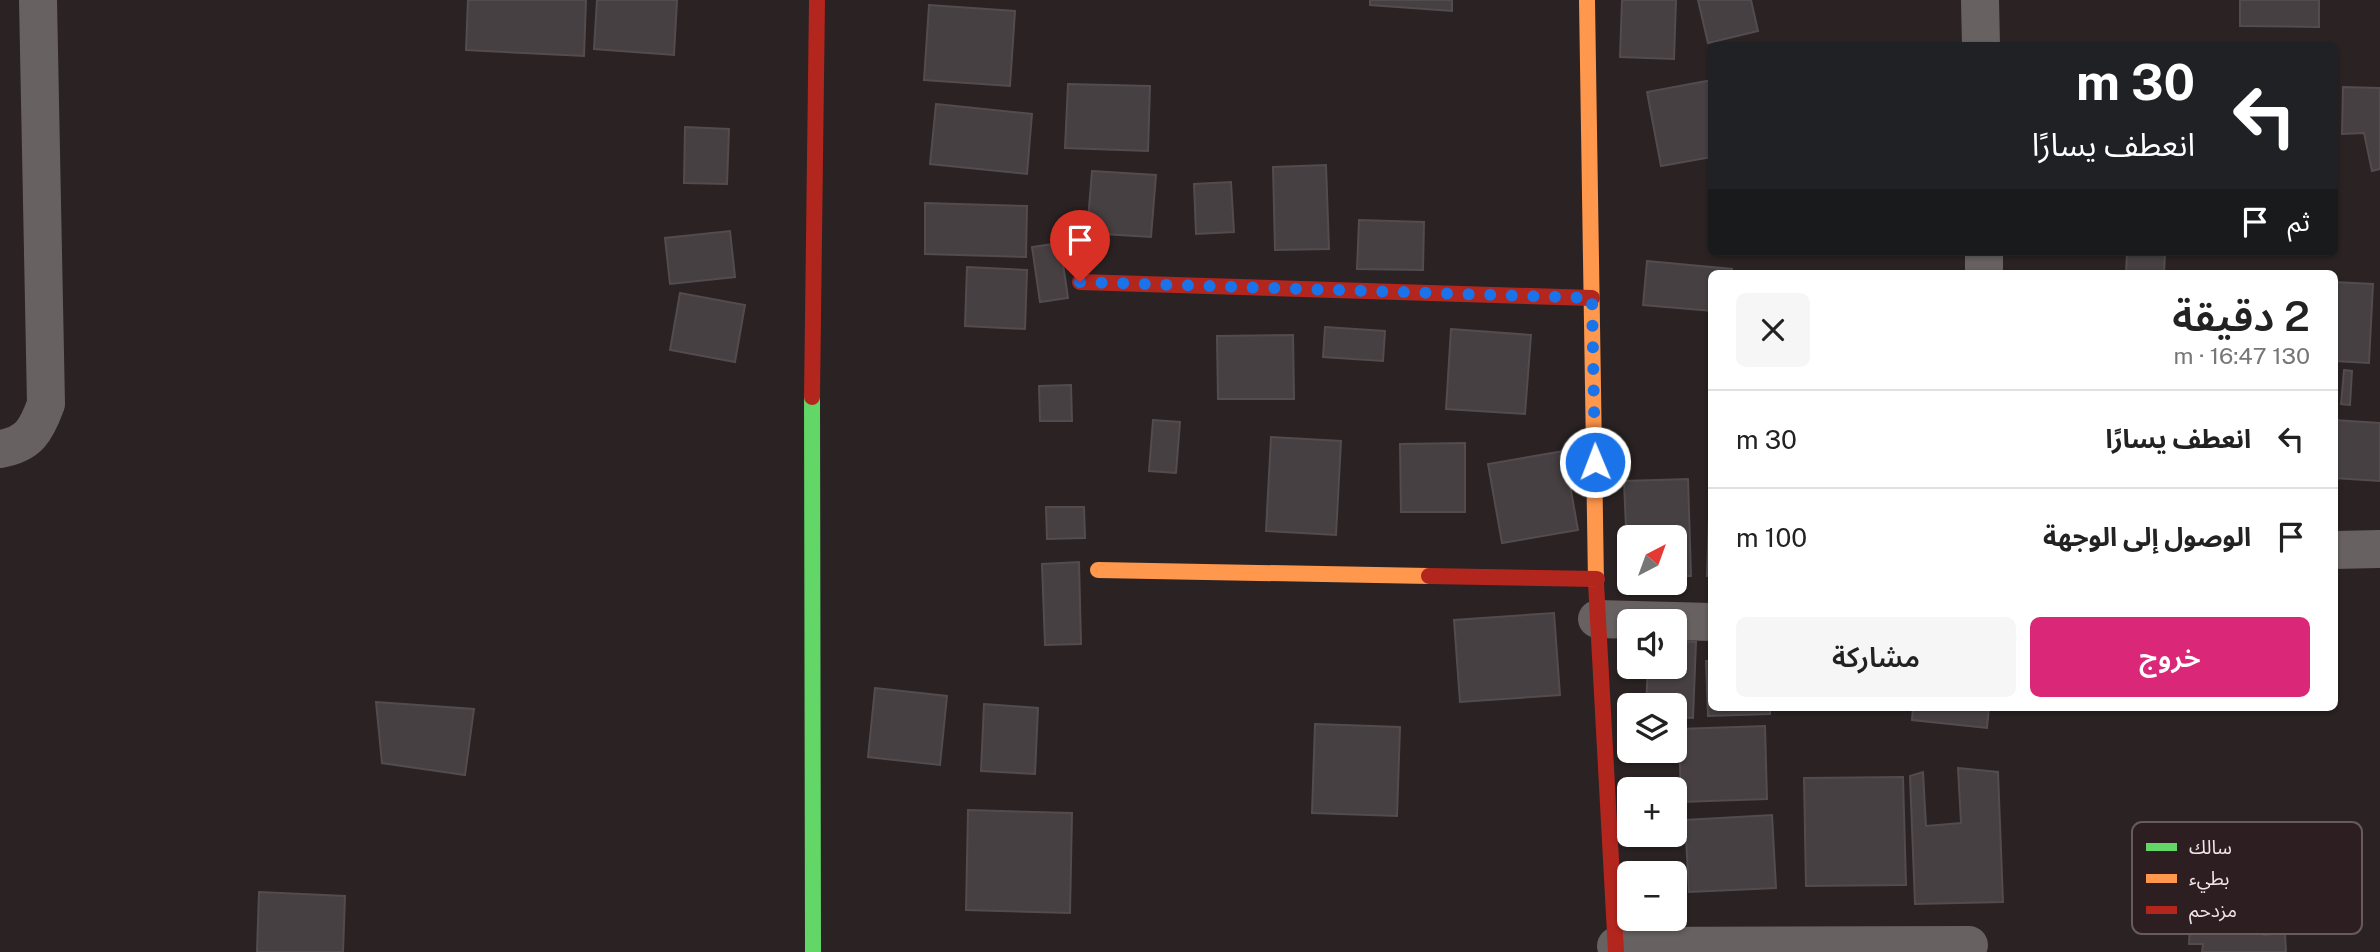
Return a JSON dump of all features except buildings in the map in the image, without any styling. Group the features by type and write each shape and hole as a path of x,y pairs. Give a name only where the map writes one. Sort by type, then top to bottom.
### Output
{"street":[{"path":"0,449 20,445 37,430 46,404 38,0"},
{"path":"813,952 812,360 817,0"},
{"path":"1587,0 1597,619 1616,949 1969,945"},
{"path":"1980,0 1981,42"},
{"path":"1080,282 1592,298"},
{"path":"2338,550 2380,548"},
{"path":"1098,570 1597,579"},
{"path":"1597,619 1708,622"}],"traffic: fast":[{"path":"812,397 813,952"}],"traffic: slow":[{"path":"1587,0 1596,583"},
{"path":"1098,570 1429,576"}],"traffic: jam":[{"path":"812,397 817,0"},
{"path":"1080,282 1592,298"},
{"path":"1429,576 1597,579"},
{"path":"1596,583 1616,952"}],"route":[{"path":"1080,282 1592,298 1595,462"}]}
